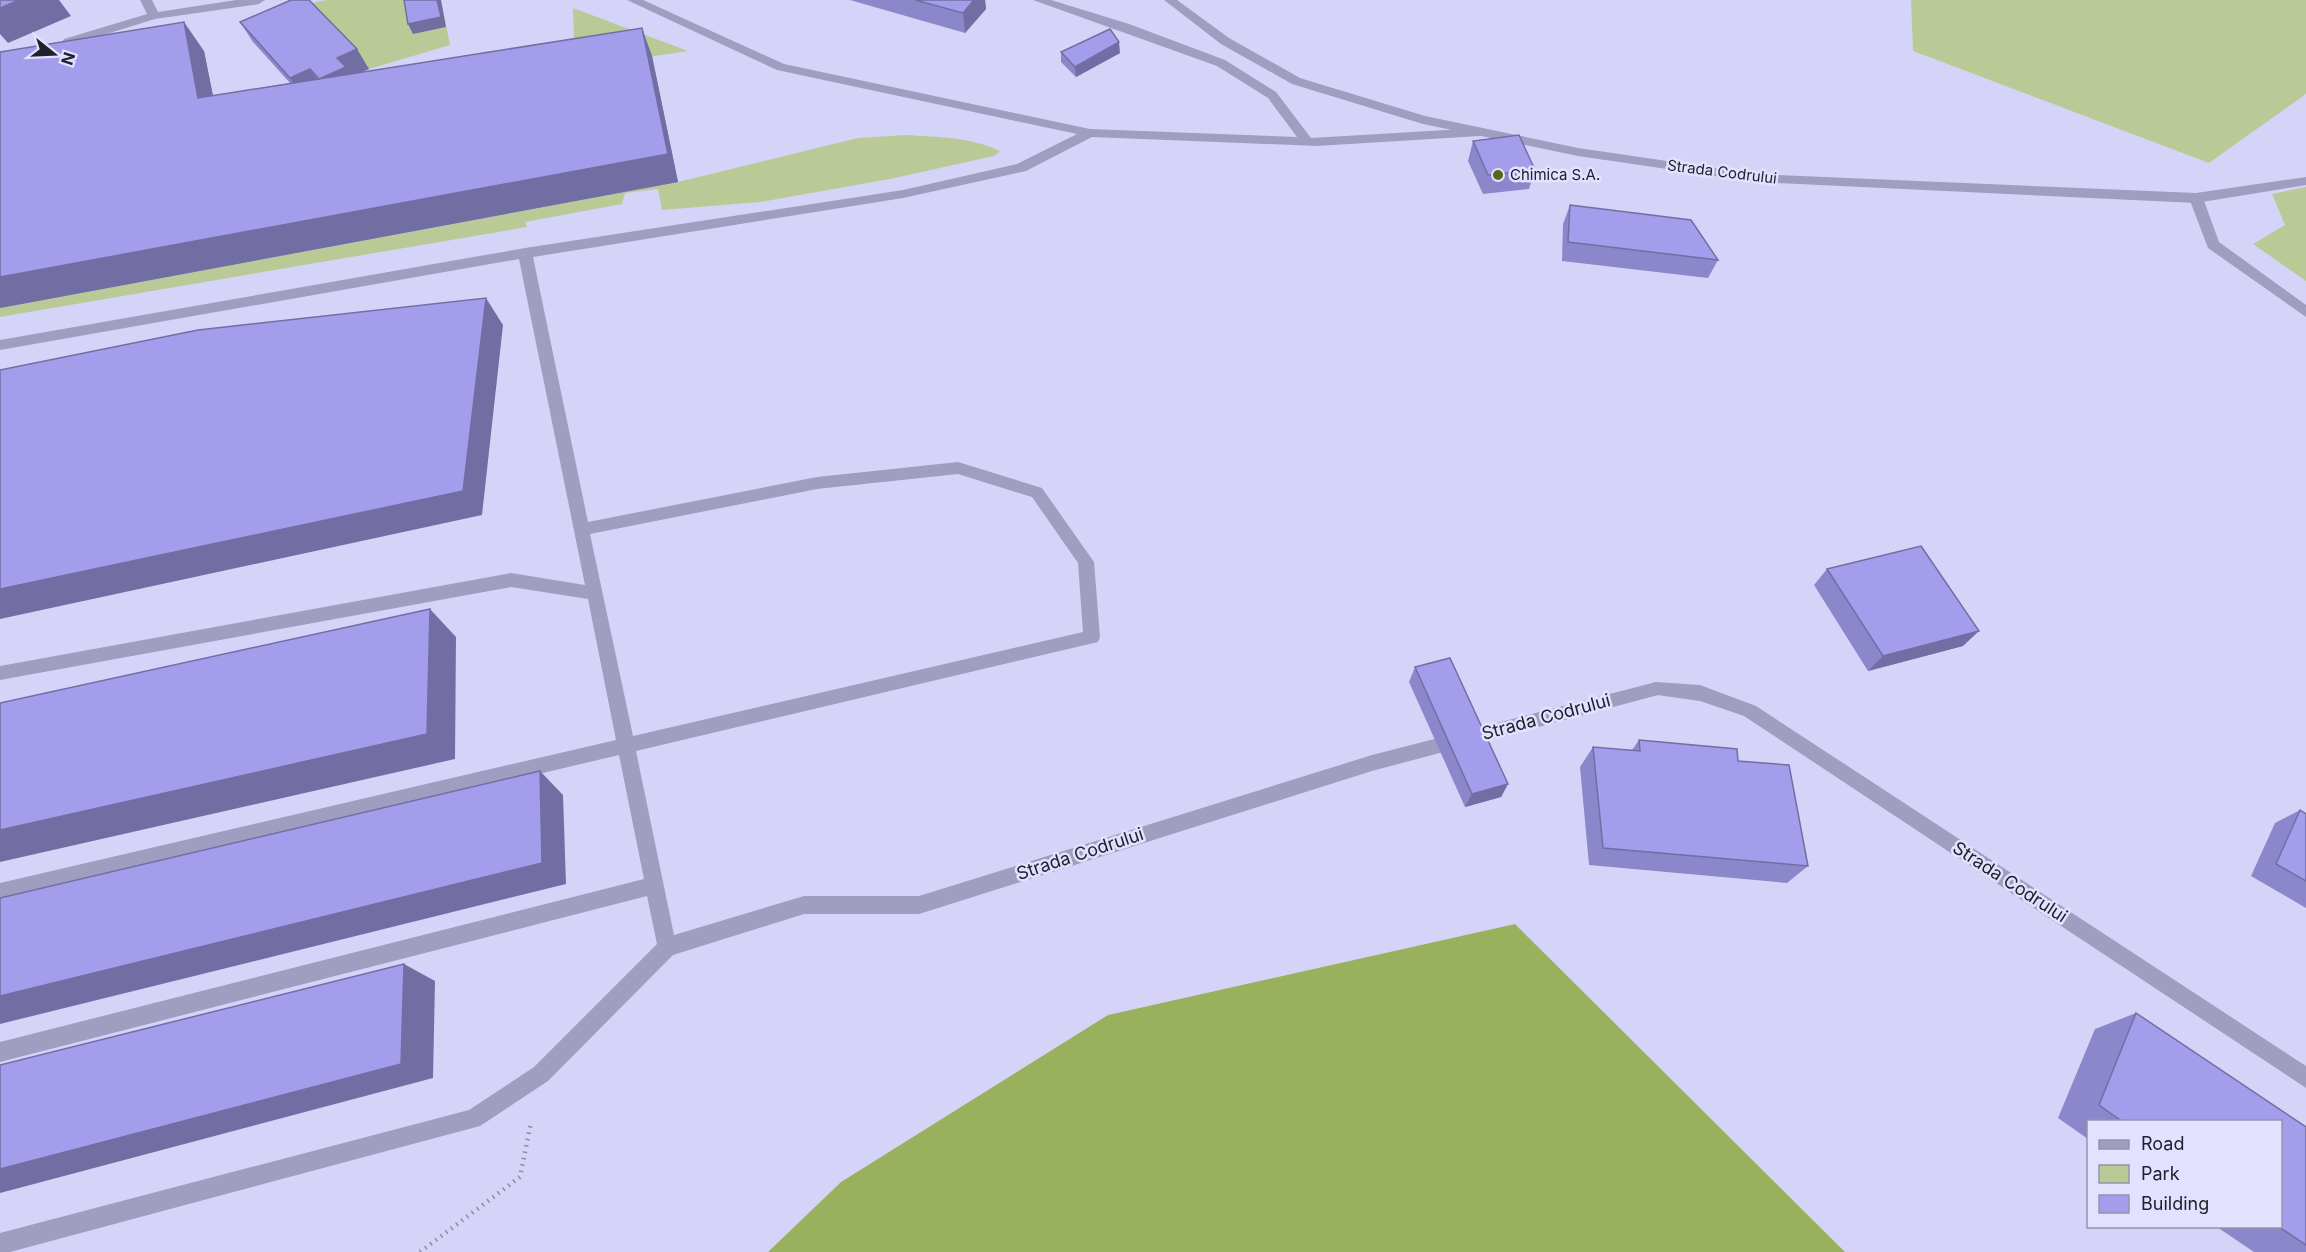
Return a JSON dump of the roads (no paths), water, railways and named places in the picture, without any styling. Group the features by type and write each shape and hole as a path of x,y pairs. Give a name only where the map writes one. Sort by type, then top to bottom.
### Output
{"street":[{"path":"146,0 154,16"},
{"path":"55,45 88,38 154,16 260,0"},
{"path":"633,0 781,67 1090,133 1307,141 1480,132"},
{"path":"1039,0 1125,27 1221,63 1272,95 1307,141"},
{"name":"Strada Codrului","path":"1170,0 1225,41 1296,81 1423,120 1578,152 1756,178 2196,198 2306,181"},
{"path":"0,345 525,253 903,194 1021,168 1090,133"},
{"path":"2196,198 2213,245 2306,312"},
{"path":"0,1245 473,1119 541,1074 667,947 525,253"},
{"path":"0,892 1092,637 1086,562 1037,492 958,468 817,483 580,530"},
{"path":"0,673 511,580 593,593"},
{"name":"Strada Codrului","path":"667,947 804,904 919,905 1372,763 1656,689 1700,693 1749,711 2306,1078"},
{"path":"0,1052 654,885"}],"place":[{"name":"Chimica S.A.","path":"1498,175"}]}
